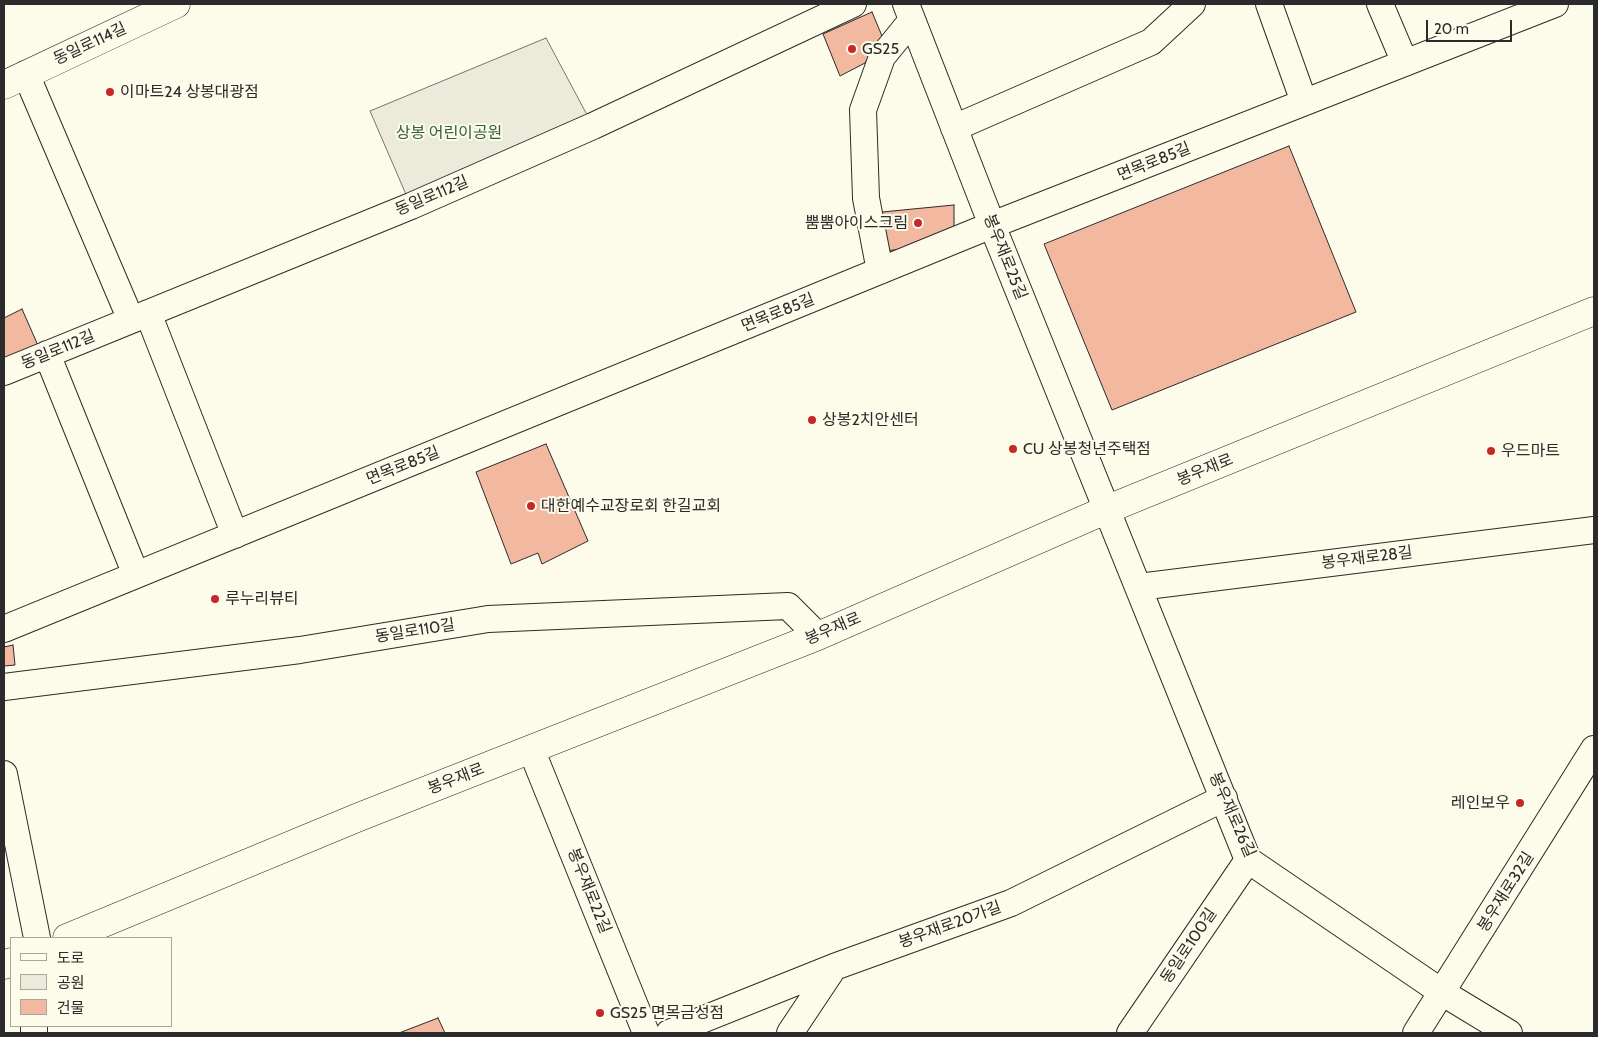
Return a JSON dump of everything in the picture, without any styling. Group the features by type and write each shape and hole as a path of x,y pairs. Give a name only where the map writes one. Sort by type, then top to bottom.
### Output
{"street":[{"name":"동일로114길","path":"15,79 176,4"},
{"name":"동일로112길","path":"4,372 411,206 593,126 853,4"},
{"path":"954,128 1151,42 1192,4"},
{"path":"1269,4 1304,102"},
{"path":"1380,4 1405,62"},
{"name":"면목로85길","path":"4,629 880,271 1555,4"},
{"path":"880,271 866,198 863,110 882,57 909,12"},
{"name":"봉우재로25길","path":"909,12 992,226 1108,509"},
{"path":"15,79 140,317 235,535"},
{"name":"봉우재로","path":"69,937 360,817 818,636 1108,509 1594,311"},
{"path":"48,354 136,575"},
{"name":"봉우재로26길","path":"1108,509 1248,860 1443,993 1510,1033"},
{"name":"봉우재로28길","path":"1139,587 1594,530"},
{"name":"동일로110길","path":"4,687 300,650 488,619 788,606 818,636"},
{"name":"봉우재로22길","path":"531,749 646,1033"},
{"name":"봉우재로32길","path":"1416,1033 1443,993 1594,749"},
{"path":"4,774 37,937"},
{"name":"봉우재로20가길","path":"669,1033 834,968 1011,903 1224,798"},
{"name":"동일로100길","path":"1130,1033 1248,860"},
{"path":"790,1033 834,968"}],"green space":[{"name":"상봉 어린이공원","path":"546,38 593,126 411,206 370,111"}],"building":[{"name":"GS25","path":"872,12 882,36 865,63 840,76 823,34"},
{"path":"1289,146 1356,312 1112,410 1044,244"},
{"name":"뿜뿜아이스크림","path":"954,205 954,235 936,246 883,251 882,212"},
{"path":"22,309 40,350 4,366 4,318"},
{"name":"대한예수교장로회 한길교회","path":"546,444 588,541 542,564 538,553 511,564 476,472"},
{"path":"13,645 15,665 4,666 4,647"},
{"path":"438,1018 445,1033 399,1033"}],"place":[{"name":"GS25","path":"852,49"},
{"name":"이마트24 상봉대광점","path":"110,92"},
{"name":"뿜뿜아이스크림","path":"918,223"},
{"name":"상봉2치안센터","path":"812,420"},
{"name":"CU 상봉청년주택점","path":"1013,449"},
{"name":"우드마트","path":"1491,451"},
{"name":"대한예수교장로회 한길교회","path":"531,506"},
{"name":"루누리뷰티","path":"215,599"},
{"name":"레인보우","path":"1520,803"},
{"name":"GS25 면목금성점","path":"600,1013"}]}
